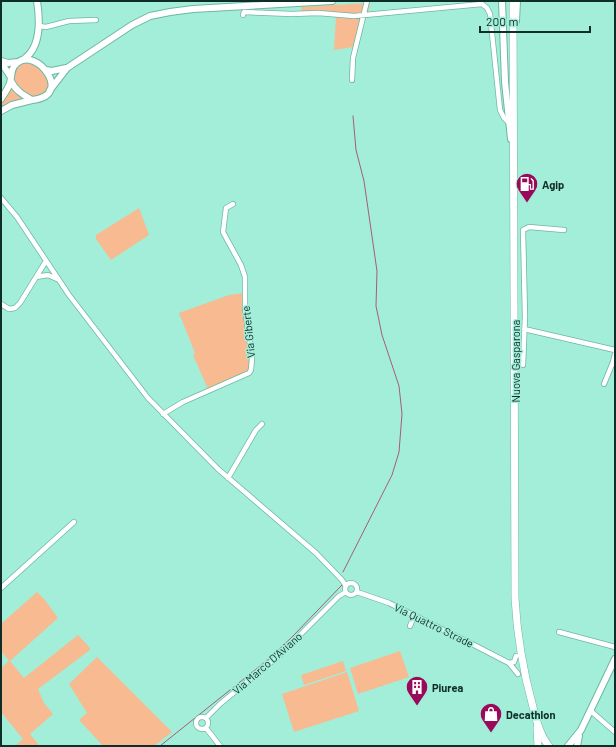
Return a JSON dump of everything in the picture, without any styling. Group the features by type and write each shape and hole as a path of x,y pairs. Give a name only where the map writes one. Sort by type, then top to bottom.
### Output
{"main road":[{"name":"Nuova Gasparona","path":"513,1 515,598 522,663 536,718 542,736 549,746"},
{"name":"Nuova Gasparona","path":"536,718 538,746"}],"street":[{"path":"1,99 8,89 12,69 32,52 34,47 39,26 37,1"},
{"path":"1,111 12,105 45,96 67,68 132,25 150,16 193,9 332,1"},
{"path":"352,80 353,58 367,1"},
{"path":"514,39 517,1"},
{"path":"501,3 505,82 514,180"},
{"path":"243,15 244,12 292,14 318,13 354,16 482,4 487,8 490,14 500,110 504,118 509,123"},
{"path":"39,26 46,27 69,21 96,20"},
{"path":"34,47 35,57 40,65 49,74 51,80 50,90"},
{"path":"32,100 18,91 1,62 33,61 40,65"},
{"path":"45,70 52,71 67,68"},
{"path":"1,198 16,217 57,279 148,398 228,478 305,543 342,580 346,586 346,592 353,595 357,592 357,585 349,583 346,586"},
{"name":"Via Giberte","path":"163,414 183,402 249,374 251,370 252,358 245,309 245,277 241,265 223,232 226,208 233,204"},
{"path":"523,365 525,316 523,230 529,227 564,230"},
{"path":"2,306 9,309 15,308 20,303 46,261"},
{"path":"41,268 50,267"},
{"path":"44,275 50,267"},
{"path":"36,277 44,275 52,276 57,279"},
{"path":"514,315 525,316"},
{"path":"524,329 615,350"},
{"path":"604,384 615,354"},
{"path":"228,478 256,430 262,424"},
{"path":"1,588 74,522"},
{"name":"Via Marco D'Aviano","path":"206,718 220,704 282,652 339,596 346,592"},
{"name":"Via Quattro Strade","path":"357,592 383,601 414,616 508,664 518,674"},
{"path":"410,626 414,616"},
{"path":"559,632 615,647"},
{"path":"508,664 514,662 516,656"},
{"path":"577,746 581,730 615,659"},
{"path":"591,709 592,712 615,732"},
{"path":"203,716 206,718 208,722 206,728 198,728 196,722 199,717 203,716"},
{"path":"206,728 220,746"},
{"path":"568,746 581,730"}],"shaded area":[{"path":"370,3 368,14 353,47 334,50 336,16 302,13 301,7"},
{"path":"25,62 44,71 48,84 46,90 42,94 37,96 29,95 15,83 14,69 19,64"},
{"path":"12,88 25,98 10,104 1,110 1,103"},
{"path":"139,208 149,235 111,260 96,239 96,235"},
{"path":"244,293 252,365 249,370 208,389 193,355 195,353 179,313 229,295"},
{"path":"37,592 58,618 10,661 24,678 78,635 90,648 90,650 38,689 44,703 53,714 30,734 40,746 15,746 23,739 1,712 1,668 9,661 1,651 1,624"},
{"path":"400,651 409,677 358,694 350,668"},
{"path":"97,657 172,732 154,746 103,746 79,720 87,713 69,684"},
{"path":"343,661 346,671 304,685 301,675"},
{"path":"347,672 359,711 294,732 282,694"}],"waterway":[{"path":"343,572 392,475 399,452 402,414 399,386 382,335 376,306 377,271 364,181 356,150 353,116"},
{"path":"160,746 270,658 342,585"}],"place":[{"name":"Agip","path":"527,204"},
{"name":"Piurea","path":"417,706"},
{"name":"Decathlon","path":"491,734"}]}
